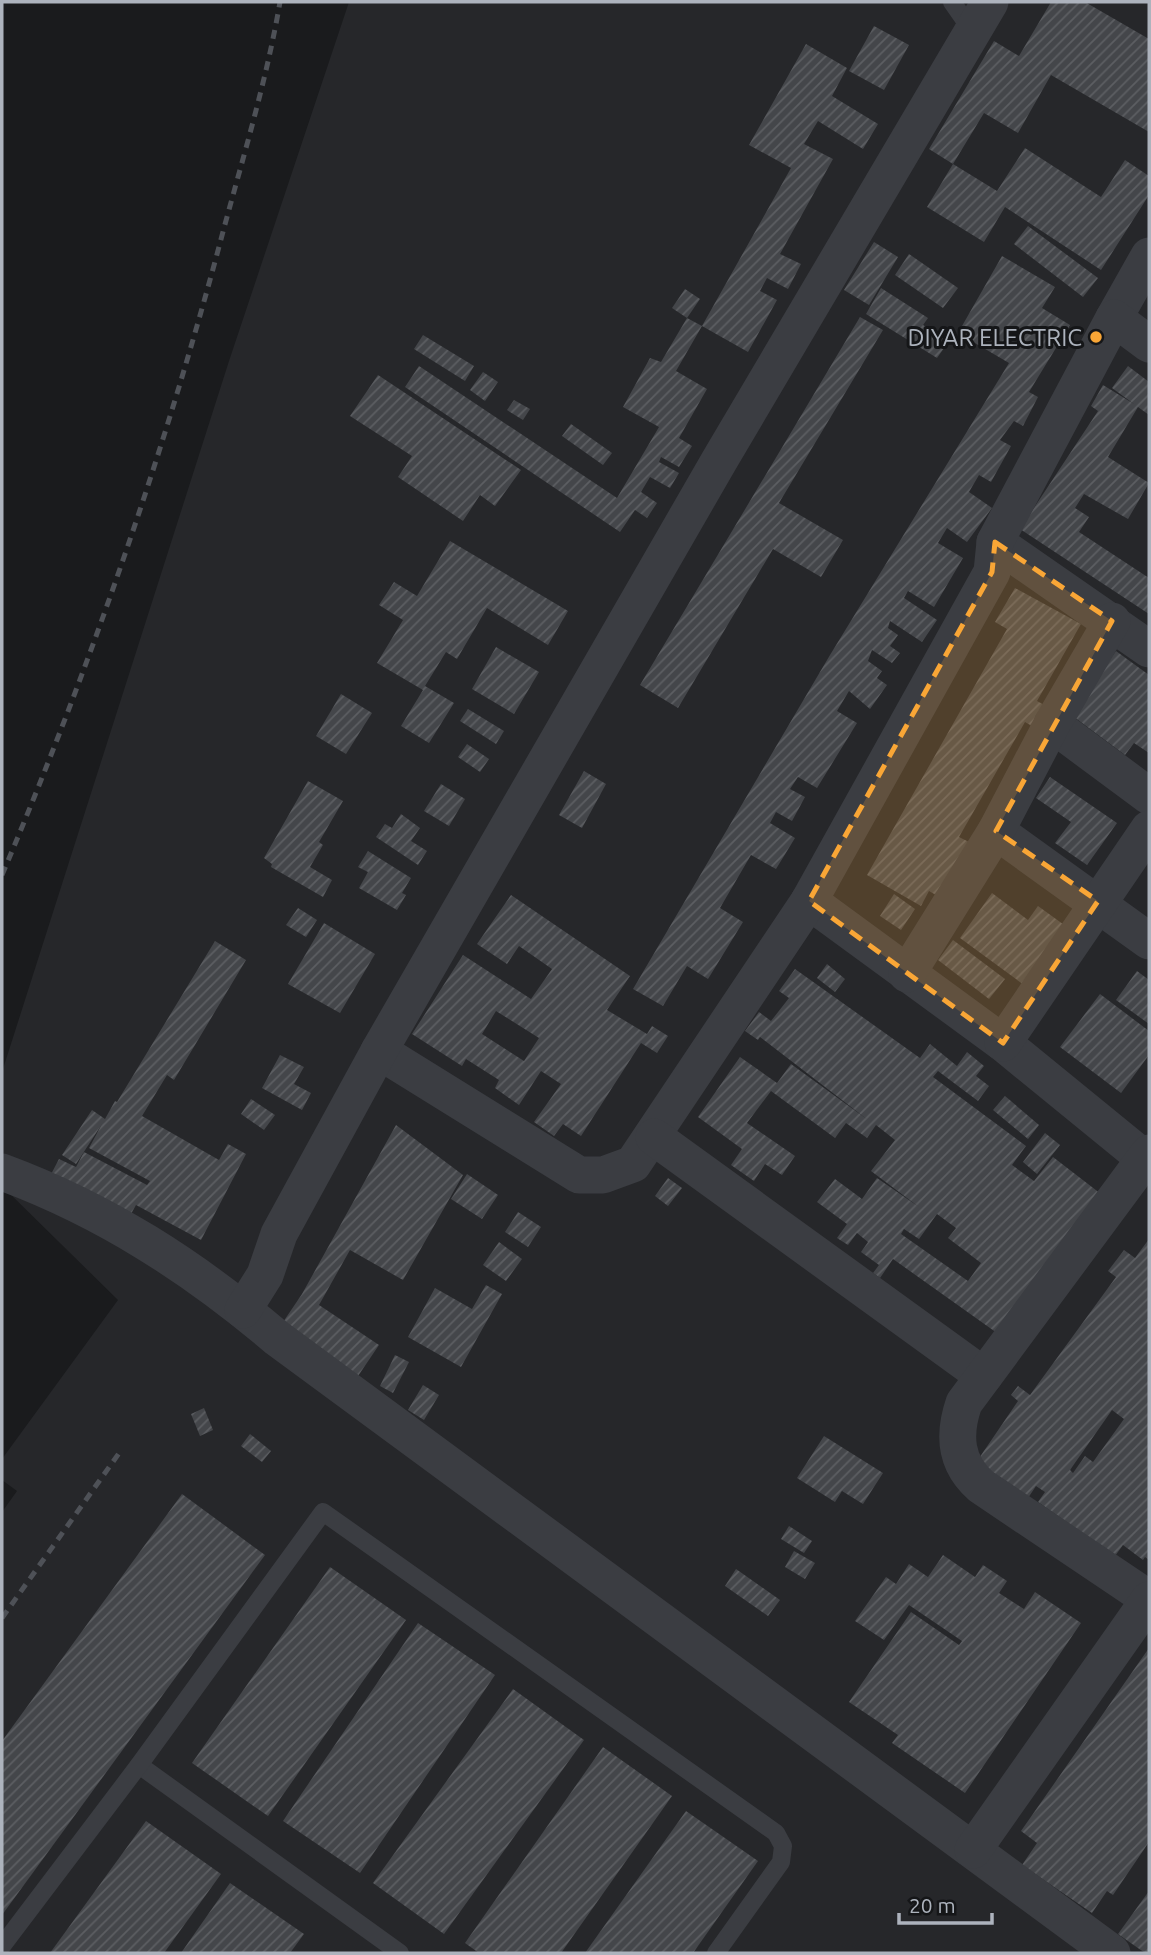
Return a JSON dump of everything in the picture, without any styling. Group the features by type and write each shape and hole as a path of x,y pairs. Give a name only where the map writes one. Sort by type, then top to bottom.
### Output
{"street":[{"path":"243,1310 265,1275 279,1234 379,1051 712,473 982,17"},
{"path":"379,1051 579,1175 603,1175 633,1164 809,901 992,572 995,542 1149,256"},
{"path":"1114,318 1149,344"},
{"path":"995,542 1149,649"},
{"path":"907,974 996,831 1052,724 1112,621"},
{"path":"1052,724 1149,796"},
{"path":"1003,1043 1149,829"},
{"path":"996,831 1098,901 1149,941"},
{"path":"809,901 1003,1043 1147,1156 964,1403 959,1419 958,1456 965,1471 981,1486 1149,1599 973,1850"},
{"path":"653,1137 984,1376"},
{"path":"2,1172 90,1209 144,1238 1112,1953"}],"lane":[{"path":"952,2 982,17"},
{"path":"2,1946 139,1765 323,1512 776,1833 783,1846 781,1862 716,1953"},
{"path":"139,1765 400,1953"}],"highlighted area":[{"path":"995,542 1112,621 996,831 1098,901 1003,1043 809,901 992,572"}],"shaded area":[{"path":"349,2 1149,2 1149,1953 2,1953 2,1512 17,1491 2,1480 2,1459 118,1300 2,1186 2,1072 229,361"}],"building":[{"path":"1051,2 1085,2 1149,39 1149,132 1051,75 1018,133 984,113 953,164 929,149 994,41 1019,56"},
{"path":"874,26 909,45 884,90 849,71"},
{"path":"806,44 847,68 832,96 878,124 863,149 818,121 804,144 833,159 780,254 801,264 788,289 767,278 760,291 777,300 748,352 702,326 791,168 749,145"},
{"path":"1025,148 1101,197 1125,160 1149,176 1149,195 1101,270 1005,207 984,242 927,207 953,164 997,191"},
{"path":"1028,226 1098,278 1083,297 1014,244"},
{"path":"874,242 898,257 869,305 844,290"},
{"path":"909,254 958,288 943,308 895,275"},
{"path":"1002,256 1055,287 1042,308 1070,325 1029,392 1038,397 1023,426 1014,421 1000,440 1011,446 991,482 979,475 969,492 992,508 967,542 947,528 938,543 963,558 934,607 908,591 904,598 937,620 922,642 890,621 888,628 898,635 890,646 900,653 892,663 872,650 868,661 882,671 877,678 887,685 870,709 849,691 837,711 857,723 817,788 798,777 790,789 805,797 792,821 776,812 770,823 795,838 776,869 751,855 720,908 743,922 708,979 687,966 663,1006 633,989 830,655 1009,363 958,333"},
{"path":"881,288 928,318 923,325 949,341 937,358 866,314"},
{"path":"685,289 700,299 687,318 672,308"},
{"path":"860,317 883,330 779,503 843,540 821,577 773,549 678,708 640,685"},
{"path":"687,318 702,326 676,371 707,389 679,438 692,446 679,467 661,457 659,462 679,473 670,488 650,477 641,492 657,503 647,518 635,510 620,532 405,387 419,366 617,498 659,427 623,407 650,358 661,362"},
{"path":"423,335 474,366 465,381 414,349"},
{"path":"1128,366 1149,382 1149,415 1138,407 1108,457 1149,483 1128,519 1084,494 1075,508 1089,517 1079,532 1149,578 1149,614 1020,529 1098,411 1091,406 1103,385 1134,404 1112,388"},
{"path":"483,372 498,382 485,401 470,390"},
{"path":"378,375 521,470 495,506 480,495 463,521 398,477 412,456 350,416"},
{"path":"514,400 530,409 523,420 507,410"},
{"path":"571,424 612,453 603,465 562,436"},
{"path":"450,541 568,611 548,645 487,608 457,659 446,652 425,686 454,703 429,743 401,726 423,690 377,663 403,620 379,605 394,582 417,596"},
{"path":"1015,588 1081,624 1037,701 1048,707 1037,729 1025,722 959,837 971,843 941,898 929,891 921,906 867,875 1007,629 995,622"},
{"path":"496,647 539,672 514,714 472,689"},
{"path":"1116,651 1149,675 1149,753 1134,743 1125,755 1074,717 1078,702"},
{"path":"341,694 372,713 346,754 316,736"},
{"path":"468,709 504,731 496,744 460,721"},
{"path":"467,744 489,759 480,772 458,757"},
{"path":"584,771 606,784 582,828 559,815"},
{"path":"1050,777 1117,823 1087,865 1055,843 1071,822 1036,798"},
{"path":"308,781 343,801 319,842 323,845 310,867 332,880 323,897 271,867 272,864 264,858"},
{"path":"441,784 465,799 449,826 424,811"},
{"path":"401,814 420,828 411,841 427,851 418,865 376,837 385,824 392,828"},
{"path":"368,851 411,878 402,893 406,895 397,910 359,888 368,872 358,867"},
{"path":"992,893 1028,920 1038,906 1067,927 1024,985 960,938"},
{"path":"894,894 915,909 901,930 880,916"},
{"path":"511,895 630,976 607,1010 647,1034 652,1026 668,1036 657,1053 641,1043 581,1136 563,1124 554,1136 534,1122 561,1084 541,1071 519,1105 495,1088 499,1080 466,1059 462,1066 412,1034 463,955 531,999 552,969 519,946 507,964 477,944","holes":["496,1011 539,1038 524,1061 482,1034"]},
{"path":"298,908 317,920 306,937 286,925"},
{"path":"324,923 375,954 340,1013 288,984"},
{"path":"953,940 1005,979 989,999 938,960"},
{"path":"215,941 246,960 174,1080 167,1075 142,1116 219,1160 228,1144 246,1154 201,1240 136,1205 127,1221 48,1180 59,1159 76,1167 84,1152 147,1185 150,1181 89,1148 102,1124 76,1164 62,1155 92,1110 105,1119"},
{"path":"827,964 845,979 835,992 817,978"},
{"path":"795,969 920,1058 930,1044 957,1066 967,1052 984,1066 976,1076 989,1086 978,1101 938,1071 933,1077 1026,1146 1012,1165 1034,1181 1053,1157 1101,1194 997,1333 893,1259 880,1278 873,1273 879,1265 861,1252 868,1242 857,1233 848,1245 837,1238 847,1224 817,1202 835,1179 862,1199 877,1178 919,1207 871,1171 895,1140 876,1125 867,1138 846,1123 835,1138 771,1091 747,1123 795,1156 782,1175 765,1164 754,1181 731,1165 742,1149 698,1117 740,1057 777,1083 791,1064 868,1120 760,1037 758,1040 745,1031 759,1012 771,1021 789,998 779,991","holes":["937,1214 956,1228 948,1238 981,1263 968,1281 901,1234 904,1229 919,1239"]},
{"path":"1137,971 1149,980 1149,1024 1116,1000"},
{"path":"1100,994 1149,1031 1149,1055 1121,1093 1060,1047"},
{"path":"280,1055 304,1067 294,1084 311,1093 302,1110 262,1088"},
{"path":"1005,1096 1039,1125 1028,1139 993,1110"},
{"path":"251,1099 275,1115 264,1130 241,1114"},
{"path":"396,1125 463,1175 403,1280 350,1250 319,1305 379,1345 354,1382 277,1331 302,1294"},
{"path":"1045,1133 1060,1145 1037,1174 1023,1162"},
{"path":"467,1174 498,1195 482,1219 451,1199"},
{"path":"668,1178 682,1188 668,1206 655,1196"},
{"path":"518,1212 541,1227 528,1247 505,1232"},
{"path":"1149,1239 1149,1560 1145,1557 1143,1560 1123,1545 1115,1556 1038,1502 1045,1492 1036,1486 1024,1504 973,1467 1018,1401 1011,1395 1018,1386 1030,1395 1116,1277 1108,1271 1124,1250 1135,1258","holes":["1112,1410 1124,1419 1093,1462 1085,1456 1073,1473 1070,1470"]},
{"path":"499,1242 522,1259 506,1281 483,1265"},
{"path":"486,1285 502,1294 461,1367 408,1337 435,1288 472,1309"},
{"path":"395,1355 409,1362 393,1393 380,1386"},
{"path":"423,1385 439,1395 424,1420 408,1410"},
{"path":"204,1408 213,1430 200,1436 191,1414"},
{"path":"250,1434 271,1451 262,1462 241,1446"},
{"path":"824,1436 883,1473 863,1504 842,1491 835,1502 797,1478"},
{"path":"182,1494 265,1555 2,1915 2,1741"},
{"path":"789,1526 812,1541 804,1553 781,1539"},
{"path":"794,1551 815,1563 805,1579 785,1567"},
{"path":"943,1555 975,1577 983,1565 1007,1581 999,1593 1024,1609 1035,1592 1081,1623 965,1793 892,1743 898,1735 849,1702 911,1612 959,1645 962,1641 909,1605 884,1640 855,1621 886,1577 896,1584 909,1564 928,1577"},
{"path":"330,1567 406,1620 268,1816 192,1763"},
{"path":"736,1569 780,1600 768,1616 725,1586"},
{"path":"418,1623 495,1675 360,1873 283,1821"},
{"path":"1149,1648 1149,1842 1113,1895 1107,1891 1092,1913 1022,1865 1037,1843 1021,1831"},
{"path":"513,1689 584,1740 444,1934 373,1883"},
{"path":"603,1747 672,1796 561,1953 479,1953 465,1943"},
{"path":"686,1811 758,1861 693,1953 585,1953"},
{"path":"146,1821 221,1874 164,1953 50,1953"},
{"path":"230,1883 304,1934 290,1953 181,1953"},
{"path":"1149,1891 1149,1953 1145,1953 1118,1934"}],"railway":[{"path":"2,875 96,636 152,474 247,144 269,59 280,2"},
{"path":"2,1618 122,1449"}],"place":[{"name":"DIYAR ELECTRIC","path":"1096,337"}]}
